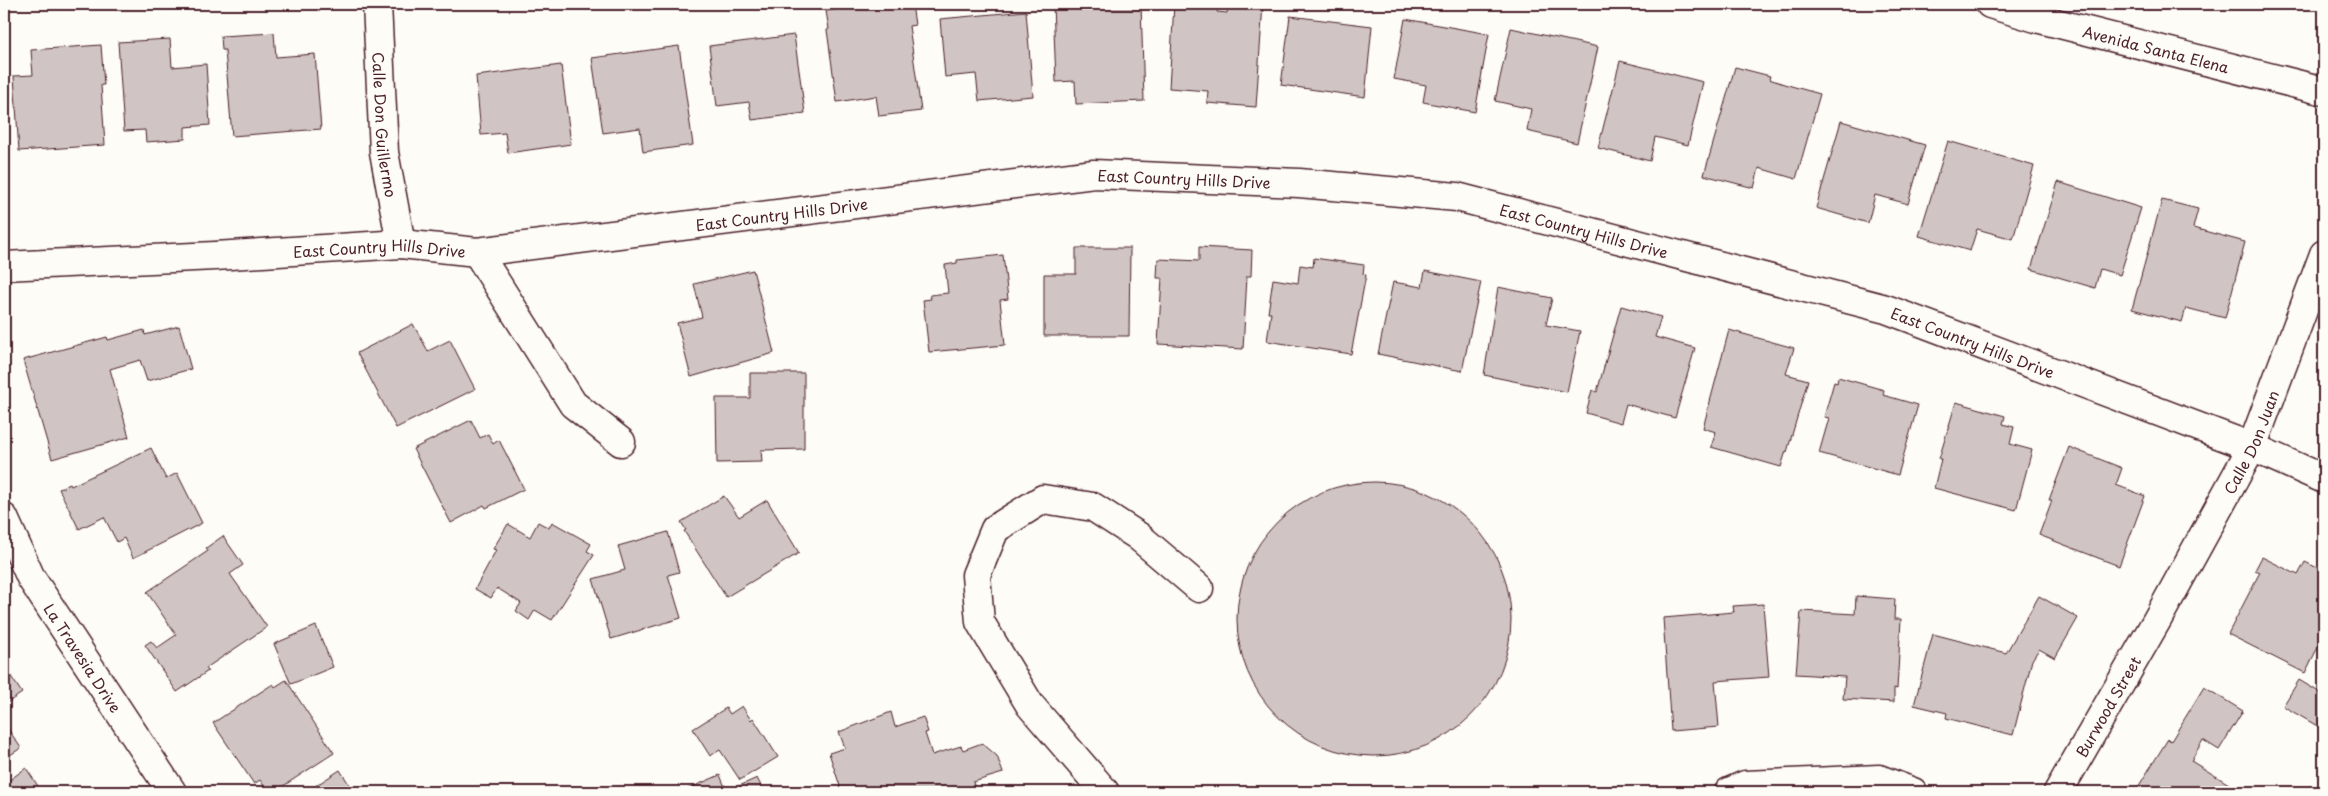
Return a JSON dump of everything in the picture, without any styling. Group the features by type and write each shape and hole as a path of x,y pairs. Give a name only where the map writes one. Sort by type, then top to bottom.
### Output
{"street":[{"name":"Calle Don Guillermo","path":"377,4 384,152 401,244"},
{"name":"Avenida Santa Elena","path":"1990,4 2036,18 2324,91"},
{"name":"East Country Hills Drive","path":"4,266 215,256 401,244 477,252 1094,174 1300,183 1457,197 1886,309 2252,447 2324,479"},
{"path":"477,252 573,404 621,442"},
{"name":"Calle Don Juan","path":"2157,620 2252,447 2324,254"},
{"path":"1105,792 1030,705 980,622 976,575 995,530 1043,499 1093,507 1138,536 1199,588"},
{"name":"La Travesia Drive","path":"4,518 31,578 172,792"},
{"name":"Burwood Street","path":"2058,792 2157,620"},
{"path":"1729,792 1745,785 1878,779 1914,792"}],"building":[{"path":"876,4 912,4 915,25 909,26 921,111 879,116 876,96 837,102 826,11"},
{"path":"1053,4 1141,4 1144,101 1076,104 1075,81 1056,82"},
{"path":"1174,4 1218,4 1217,12 1227,13 1228,4 1263,4 1256,107 1207,103 1208,91 1169,88"},
{"path":"1026,11 1033,96 979,101 976,74 945,77 940,19"},
{"path":"1290,16 1372,26 1365,97 1281,85"},
{"path":"1405,19 1489,34 1475,112 1423,102 1426,85 1394,79"},
{"path":"1511,28 1598,47 1577,143 1527,131 1531,109 1495,101"},
{"path":"274,33 276,57 315,54 321,129 232,136 225,50 222,50 221,36"},
{"path":"794,35 805,113 752,120 749,102 717,106 709,46"},
{"path":"170,39 172,67 206,64 210,125 185,127 185,139 146,142 145,130 124,131 118,42"},
{"path":"101,45 104,85 101,85 105,145 19,151 14,76 33,75 31,50"},
{"path":"679,46 693,145 643,152 640,128 603,133 592,58"},
{"path":"1620,61 1703,82 1688,145 1655,137 1650,161 1598,148"},
{"path":"561,65 571,144 508,153 505,133 481,135 476,76"},
{"path":"1735,67 1770,76 1769,79 1820,94 1796,179 1759,168 1754,188 1704,175"},
{"path":"1841,121 1925,145 1908,204 1875,195 1868,223 1816,208"},
{"path":"1948,141 2034,166 2013,239 1977,229 1970,251 1919,236"},
{"path":"2058,182 2141,208 2120,275 2100,269 2095,288 2031,269"},
{"path":"2162,200 2198,209 2193,228 2245,242 2225,318 2186,308 2182,322 2132,309"},
{"path":"1199,247 1252,250 1251,276 1247,276 1243,349 1158,344 1162,278 1157,278 1158,259 1199,261"},
{"path":"1076,248 1130,248 1129,336 1044,336 1044,274 1076,274"},
{"path":"1003,255 1008,299 1000,300 1005,345 929,352 923,300 931,299 930,295 948,293 945,265 957,263 957,260"},
{"path":"1314,258 1364,265 1363,274 1366,275 1351,354 1267,341 1271,313 1268,313 1273,279 1298,283 1300,265 1313,267"},
{"path":"753,270 774,353 691,377 677,323 702,317 694,284"},
{"path":"1425,271 1481,282 1462,371 1378,354 1393,282 1422,287"},
{"path":"1498,287 1552,298 1546,325 1580,331 1567,392 1484,375"},
{"path":"1621,306 1661,317 1655,337 1695,348 1675,418 1626,404 1621,423 1586,413 1592,390 1597,392"},
{"path":"413,324 428,351 450,340 475,389 396,428 357,353"},
{"path":"179,326 191,369 147,381 140,360 110,369 129,437 52,459 23,360 107,337 108,340 144,330 145,335"},
{"path":"1729,330 1794,348 1786,374 1808,380 1781,467 1711,447 1716,432 1703,428"},
{"path":"750,373 804,373 804,449 761,450 762,462 717,463 716,398 750,398"},
{"path":"1838,377 1884,390 1883,395 1918,405 1898,475 1819,453 1829,418 1824,417 1834,382 1837,383"},
{"path":"1956,402 2005,416 2003,424 2014,427 2010,444 2032,450 2016,510 1934,488 1941,459 1939,459"},
{"path":"471,420 480,438 488,434 493,444 499,440 524,489 486,508 484,505 451,523 413,449"},
{"path":"2069,447 2122,468 2116,485 2145,496 2119,566 2039,535 2052,500 2049,500"},
{"path":"151,448 166,479 177,473 202,523 133,558 124,538 117,542 104,517 79,529 59,489 70,484 71,486"},
{"path":"1387,482 1427,492 1450,505 1471,522 1488,543 1501,566 1509,592 1511,619 1509,646 1501,672 1488,695 1471,716 1450,733 1427,746 1401,754 1361,756 1321,746 1309,740 1287,725 1268,706 1247,672 1239,646 1237,606 1247,566 1253,554 1268,532 1287,513 1321,492 1347,484"},
{"path":"724,496 739,517 767,500 799,553 726,597 684,531 686,530 681,522"},
{"path":"538,522 549,528 552,522 591,544 587,551 594,555 552,620 535,610 529,620 516,611 521,603 497,588 491,598 475,589 496,550 493,549 508,524 530,537"},
{"path":"668,532 679,572 668,575 681,618 611,639 593,579 625,570 618,546"},
{"path":"223,536 243,565 230,574 267,627 206,668 208,671 177,692 145,645 151,641 157,648 176,635 147,592 208,551 206,548"},
{"path":"2262,557 2298,575 2305,562 2324,571 2324,635 2305,673 2228,634 2260,572 2255,570"},
{"path":"1856,596 1895,599 1894,619 1901,619 1897,689 1894,688 1894,702 1843,699 1845,677 1796,674 1801,611 1855,614"},
{"path":"2039,596 2078,618 2055,658 2039,649 2032,660 2013,735 1946,718 1947,713 1914,705 1933,634 2006,653"},
{"path":"1763,604 1769,677 1715,681 1719,727 1671,731 1663,618 1734,612 1733,606"},
{"path":"316,626 333,667 291,684 274,644"},
{"path":"4,666 22,693 4,705"},
{"path":"286,680 334,753 274,792 268,792 260,780 254,784 213,723 273,684 275,687"},
{"path":"2299,680 2324,695 2324,719 2319,727 2283,706"},
{"path":"2204,687 2243,711 2219,750 2203,740 2191,761 2242,792 2135,792 2168,739 2171,741"},
{"path":"742,706 751,720 753,718 778,757 740,780 720,750 710,756 693,729 726,708 730,714"},
{"path":"891,712 895,727 923,717 928,732 925,733 932,755 961,746 963,750 982,743 997,756 1003,773 973,782 975,789 965,792 842,792 829,753 845,748 839,732"},
{"path":"4,723 21,748 4,759"},
{"path":"26,768 42,792 4,792 4,784"},
{"path":"340,770 354,792 306,792"},
{"path":"720,775 727,792 681,792"},
{"path":"757,778 764,792 739,792 737,787"}]}
